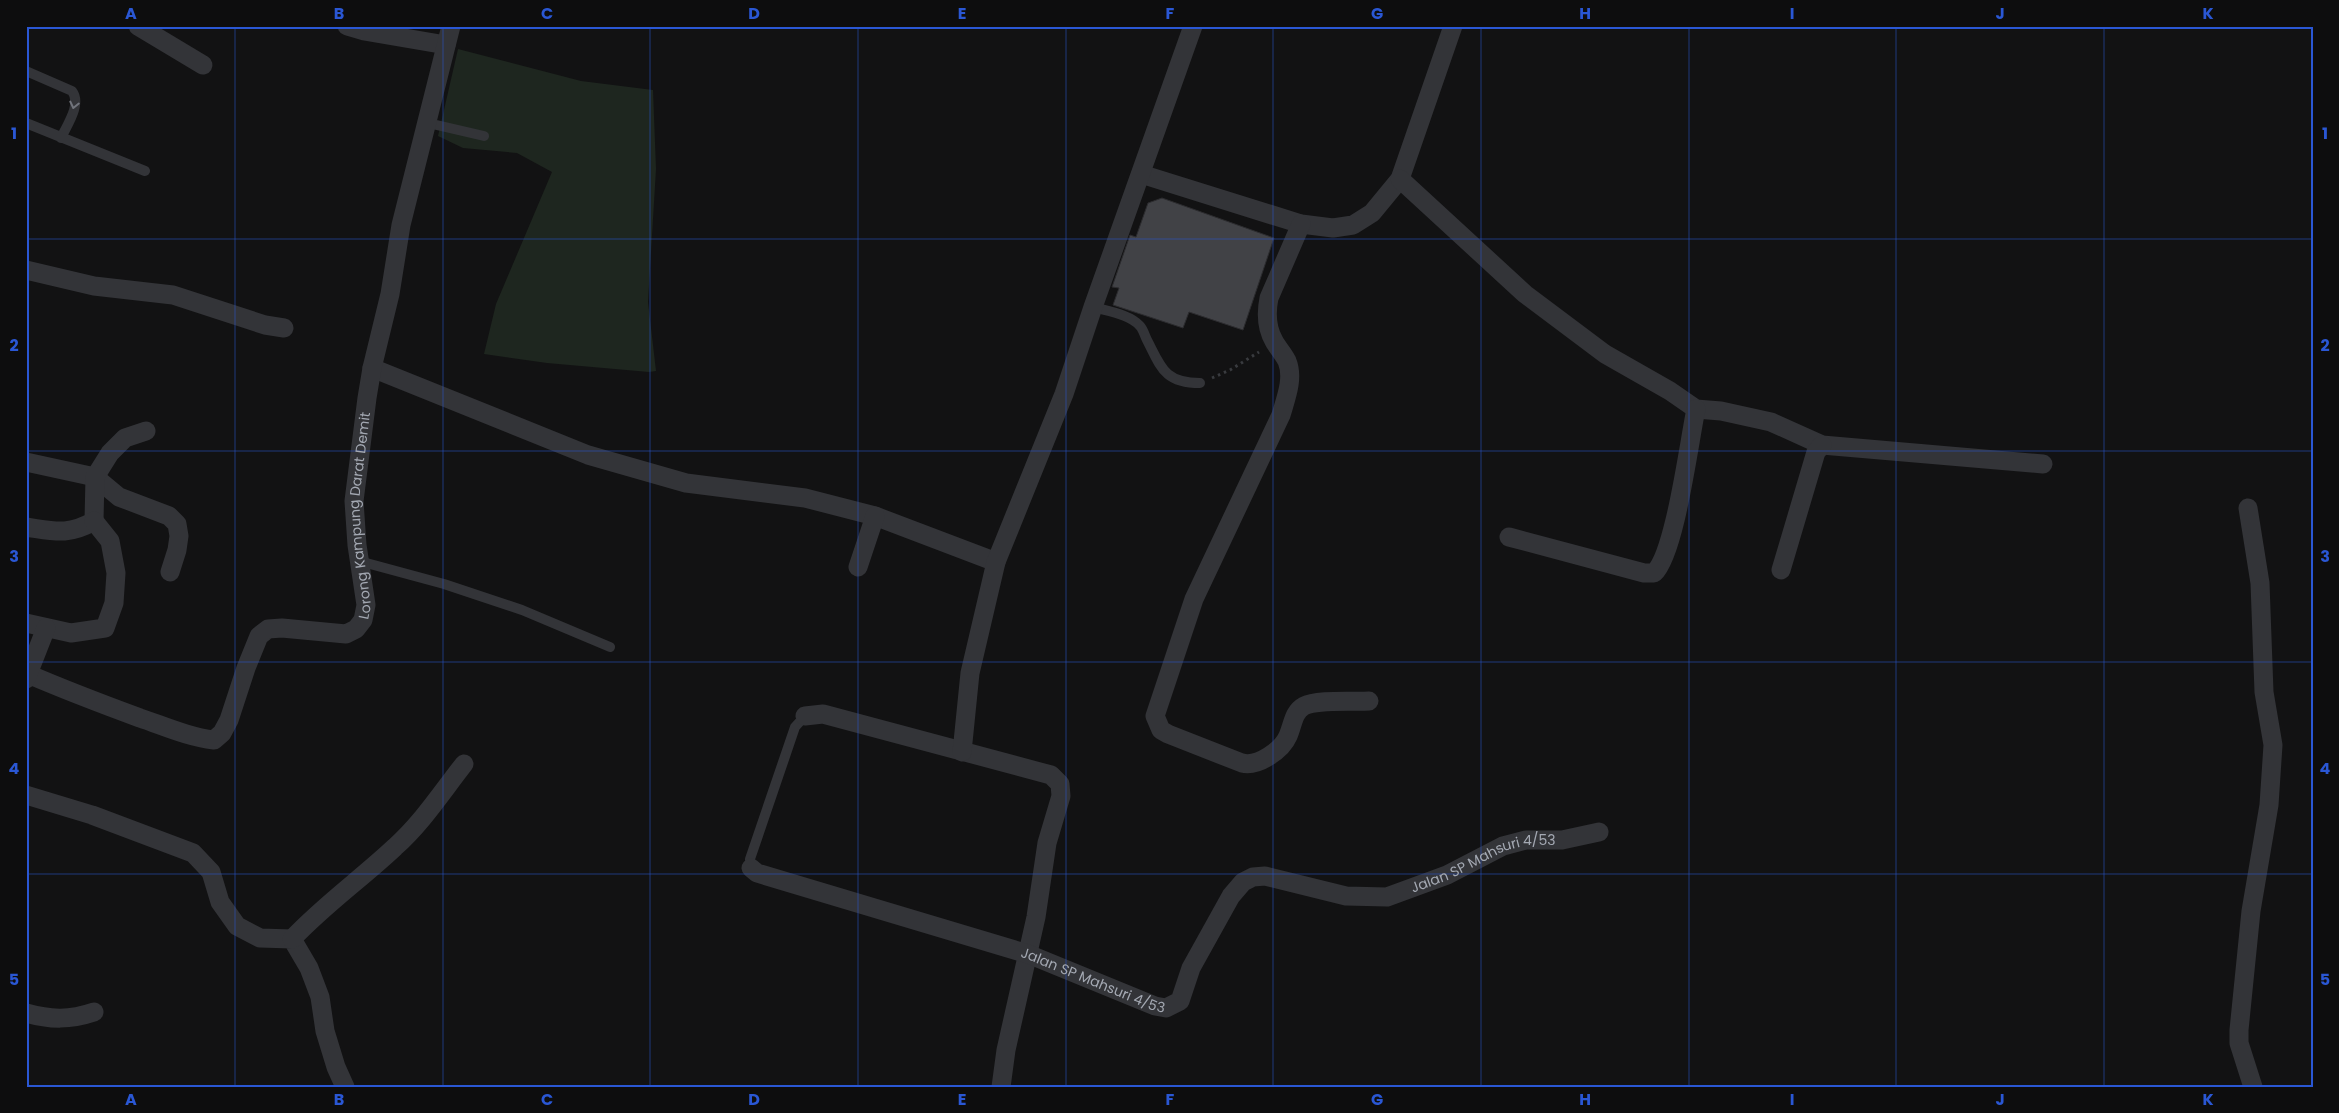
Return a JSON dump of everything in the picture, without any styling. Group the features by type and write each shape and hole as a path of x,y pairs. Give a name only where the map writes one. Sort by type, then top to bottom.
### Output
{"street":[{"path":"138,26 203,65"},
{"path":"347,26 364,31 446,45"},
{"name":"Lorong Kampung Darat Demit","path":"27,677 166,727 200,738 214,740 222,733 229,720 259,636 268,629 282,628 346,634 363,620 366,605 359,561 354,501 372,368 390,294 401,225 451,26"},
{"path":"962,752 970,674 996,562 1064,394 1193,26"},
{"path":"1141,174 1300,224 1333,228 1353,225 1372,213 1400,179 1453,26"},
{"path":"1400,179 1525,294 1605,354 1670,391 1696,409 1721,411 1771,422 1822,445 2043,464"},
{"path":"1300,224 1269,298 1267,311 1268,324 1273,340 1286,361 1289,370 1289,388 1281,415 1194,599 1154,716 1156,724 1168,734 1242,764 1253,765 1263,760 1285,742 1297,712 1302,707 1314,703 1369,701"},
{"path":"26,270 94,286 173,295 266,325 284,328"},
{"path":"372,368 588,455 686,483 805,498 875,516 996,562"},
{"path":"1509,537 1644,573 1654,573 1661,568 1672,530 1696,409"},
{"path":"26,623 71,633 105,628 114,603 116,573 110,541 94,521 95,477 110,453 124,438 146,431"},
{"path":"1781,570 1816,452 1822,445"},
{"path":"26,462 95,477 119,497 169,516 177,524 179,536 170,572"},
{"path":"2248,508 2260,583 2264,692 2273,745 2269,805 2251,911 2239,1030 2241,1049 2254,1087"},
{"path":"858,567 875,516"},
{"path":"26,527 61,532 79,530 94,521"},
{"path":"27,677 46,628"},
{"path":"805,716 823,714 1051,776 1060,784 1061,796 1048,843 1028,954 1006,1050 1001,1087"},
{"path":"26,795 92,815 193,853 211,872 220,902 236,926 260,938 292,938 319,911 397,846 420,821 464,764"},
{"name":"Jalan SP Mahsuri 4/53","path":"751,868 756,874 1028,954 1154,1006 1166,1008 1180,1001 1191,968 1231,896 1243,882 1253,877 1265,876 1346,896 1387,897 1447,875 1503,846 1526,840 1562,840 1599,832"},
{"path":"292,938 309,968 320,997 325,1031 336,1067 345,1087"},
{"path":"26,1013 47,1019 73,1019 94,1012"}],"lane":[{"path":"26,71 72,90 75,94 76,105 61,138"},
{"path":"26,122 61,138 146,171"},
{"path":"428,123 484,136"},
{"path":"1093,307 1129,319 1140,325 1160,368 1172,378 1186,383 1200,382"},
{"path":"359,561 444,584 522,610 610,647"},
{"path":"751,868 750,859 796,727 805,716"}],"path":[{"path":"1200,382 1230,370 1252,358 1273,340"}],"shaded area":[{"path":"458,49 581,81 653,90 656,169 648,302 656,371 649,372 547,363 484,354 496,304 552,172 517,153 463,148 438,136"}],"building":[{"path":"1162,198 1274,238 1243,330 1189,312 1183,328 1113,305 1119,288 1112,287 1130,235 1136,237 1148,203"}]}
